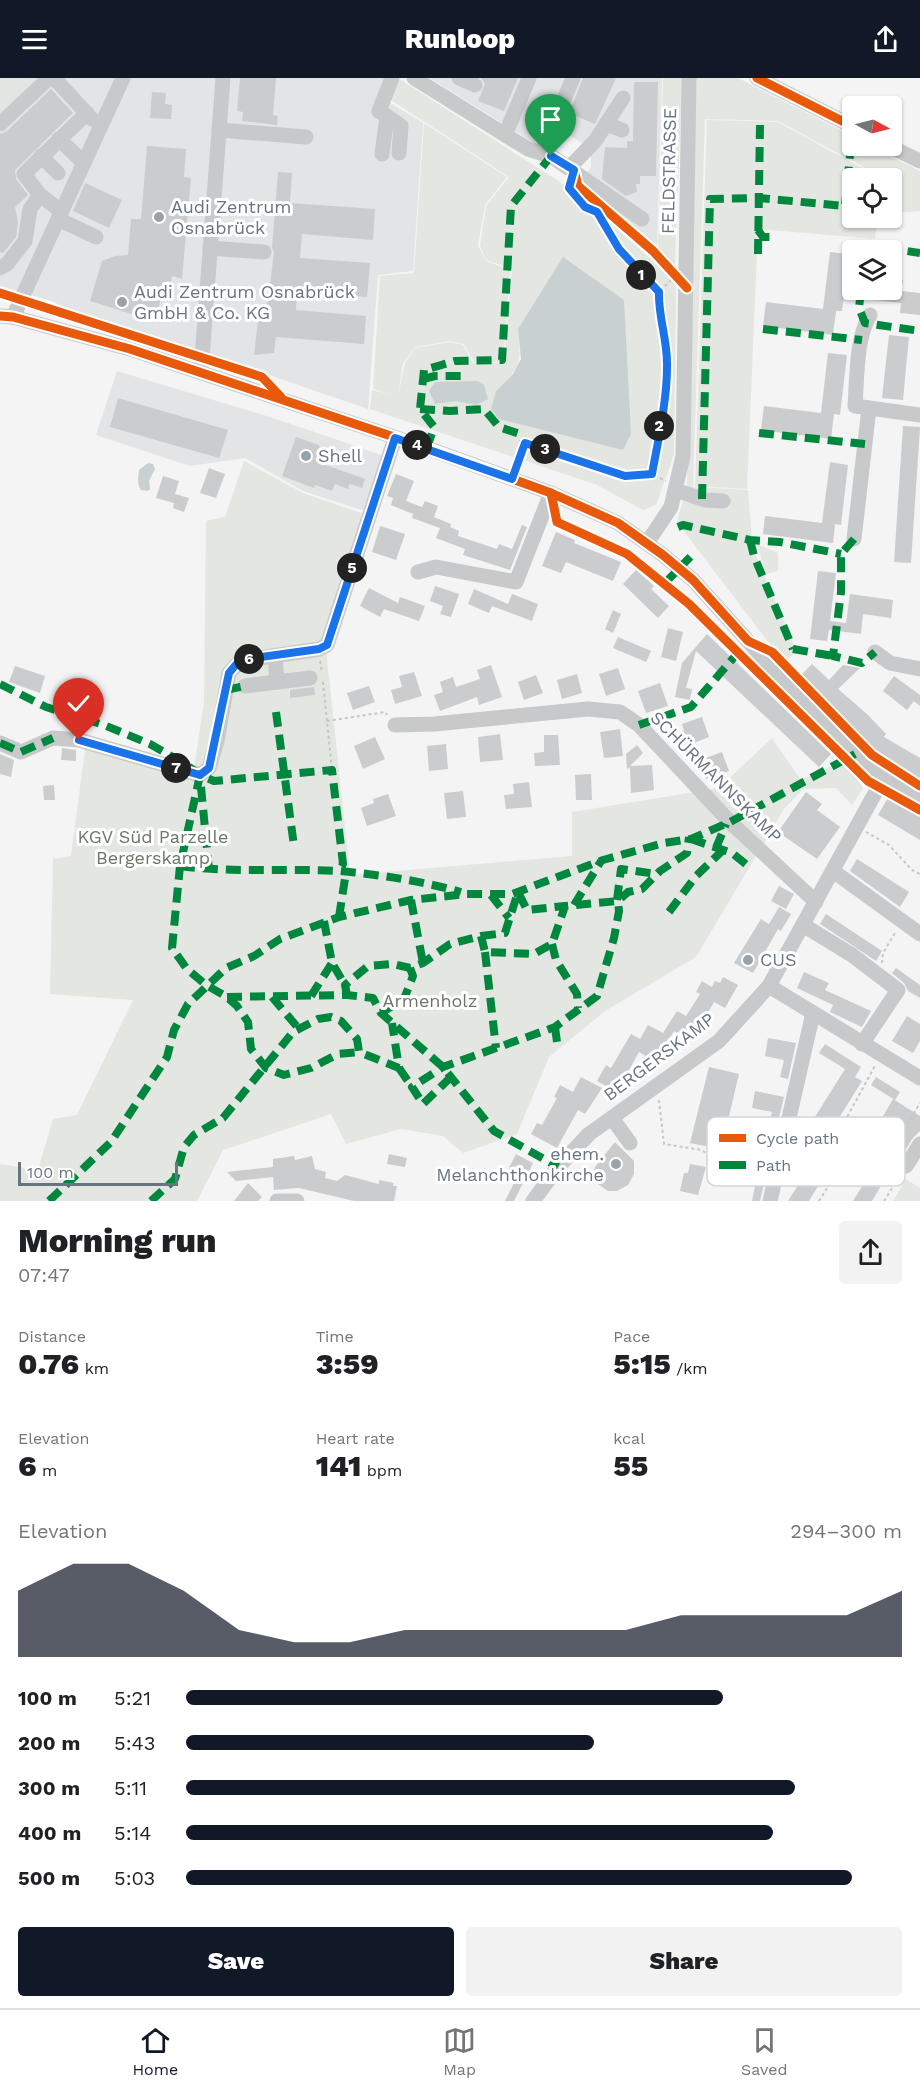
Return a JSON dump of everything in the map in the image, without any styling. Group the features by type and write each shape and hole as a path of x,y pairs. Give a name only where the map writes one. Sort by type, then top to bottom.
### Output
{"street":[{"path":"0,124 49,78"},
{"path":"54,78 100,128"},
{"path":"6,317 59,215 123,78"},
{"path":"201,371 223,78"},
{"path":"392,78 379,111 401,126 399,153"},
{"path":"459,78 476,85"},
{"path":"505,135 529,78"},
{"path":"541,153 573,78"},
{"name":"FELDSTRASSE","path":"647,543 671,507 683,456 689,78"},
{"path":"757,78 842,121"},
{"path":"424,81 528,149 551,156 572,169 642,219"},
{"path":"572,169 595,141 623,98"},
{"path":"87,113 24,174 59,215 96,237"},
{"path":"382,154 387,116"},
{"path":"606,124 622,130"},
{"path":"219,130 306,137"},
{"path":"59,139 84,163"},
{"path":"902,152 920,161"},
{"path":"41,156 57,173"},
{"path":"0,268 7,264 25,240 30,209 40,195"},
{"path":"210,248 264,252"},
{"path":"0,308 6,317 130,349 201,371 512,479 608,518 647,543 693,580 775,671 855,754 884,777 920,799"},
{"path":"854,539 862,407 862,340 865,322 870,315"},
{"path":"862,407 920,415"},
{"path":"0,743 21,752 53,738 79,740 200,775 209,768 229,673 240,660 319,649 327,645 395,438"},
{"path":"676,490 705,500 723,501"},
{"path":"418,572 436,567 516,582 551,494"},
{"path":"875,652 890,663 920,669"},
{"path":"275,655 277,682"},
{"path":"246,686 309,678"},
{"name":"SCHÜRMANNSKAMP","path":"395,725 434,724 588,709 620,712 639,725 730,822 816,902"},
{"name":"BERGERSKAMP","path":"533,1201 558,1167 581,1142 719,1041 770,986 884,777"},
{"path":"833,871 920,934"},
{"path":"803,924 880,974 898,990 862,1044"},
{"path":"770,986 920,1078"},
{"path":"789,1117 813,1013"},
{"path":"612,1118 630,1143"},
{"path":"906,1166 920,1144"},
{"path":"770,1201 773,1186"},
{"path":"277,1201 297,1201"}],"path":[{"path":"572,169 578,186 611,215"},
{"path":"512,479 525,443 625,476 652,474 667,367 659,292 619,249 597,212 585,207 574,196 569,188 572,169"},
{"path":"668,268 687,288"},
{"path":"659,292 676,276"},
{"path":"319,649 332,770"},
{"path":"327,721 385,712 395,725"},
{"path":"857,826 889,846 912,870 920,874"},
{"path":"880,974 884,953 901,922"},
{"path":"847,1117 881,1055"},
{"path":"657,1087 664,1144 702,1150 707,1154"},
{"path":"819,1201 828,1186"}],"shaded area":[{"path":"0,78 396,78 389,102 423,123 413,271 378,275 368,409 202,352 65,310 55,302 0,286"},
{"path":"430,78 662,78 657,248 581,182 591,167 591,149 571,136 535,144"},
{"path":"563,257 624,300 631,434 623,450 499,419 491,409 496,391 513,374 521,359 518,329"},
{"path":"117,371 270,417 384,456 368,512 303,491 245,458 190,466 96,435"},
{"path":"478,381 484,385 488,399 476,405 456,401 435,404 429,391 435,382"},
{"path":"148,463 153,464 155,469 149,481 148,491 141,490 138,480 139,470"}],"green space":[{"path":"0,78 30,78 0,106"},
{"path":"398,78 580,195 676,282 674,455 656,505 643,510 595,484 370,409 372,390 393,395 373,389 380,276 414,273 424,123 507,177 485,205 478,246 486,261 510,270 503,362 474,362 464,344 450,341 415,347 403,363 398,397 405,363 415,348 450,342 463,345 473,363 504,363 512,269 486,260 480,246 486,206 509,177 391,100","holes":["518,329 623,450 496,391 518,364"]},
{"path":"663,78 682,78 675,265 658,249"},
{"path":"695,78 738,78 842,131 842,155 778,121 705,119 693,487 748,490 752,540 756,556 796,650 785,664 677,522 687,486"},
{"path":"707,120 778,122 862,168 842,168 842,228 877,228 875,239 758,229 747,489 695,486"},
{"path":"843,156 890,156 920,171 920,211 902,212 902,168 865,168"},
{"path":"288,423 361,449 354,451 291,430"},
{"name":"Armenholz","path":"244,461 303,493 364,514 321,643 241,653 241,661 326,649 350,875 572,856 572,812 719,788 772,738 801,780 844,761 863,788 852,805 836,788 803,789 784,809 696,957 605,1011 549,1057 517,1134 463,1153 443,1136 401,1129 346,1144 331,1114 223,1150 197,1201 0,1201 0,1164 38,1170 53,1119 77,1115 133,1000 50,994 53,859 71,856 86,742 194,769 204,702 206,521 225,517"},
{"path":"757,544 778,553 778,571 766,574"},
{"path":"906,1179 920,1188 920,1201 893,1201 902,1186 905,1186"}],"building":[{"path":"240,78 276,78 273,115 278,116 277,125 242,121 243,112 237,111"},
{"path":"481,78 518,78 504,111 478,101 485,84"},
{"path":"583,78 616,78 595,124 569,113"},
{"path":"634,82 658,82 656,176 640,176 640,184 636,184 637,192 626,196 602,179 605,147 627,148 627,141 633,141"},
{"path":"51,89 73,113 15,170 16,179 28,195 15,207 18,222 16,237 3,253 0,252 0,134 7,131"},
{"path":"152,92 166,93 165,104 172,105 171,119 150,118"},
{"path":"147,146 186,149 184,177 191,178 182,279 172,276 171,282 167,281 154,321 90,301 102,261 115,256 128,255 131,219 141,219"},
{"path":"278,172 292,173 290,203 375,209 373,240 302,234 300,258 370,263 367,297 297,291 296,310 366,316 364,344 276,337 274,353 254,355 258,321 268,301 274,252 272,247"},
{"path":"85,183 122,200 109,228 73,211"},
{"path":"830,252 842,253 843,300 842,311 836,311 833,335 763,326 766,302 823,309"},
{"path":"902,291 920,293 920,315 900,313 901,303 874,300 902,300"},
{"path":"889,335 909,337 903,400 882,398"},
{"path":"828,353 847,355 840,415 834,414 831,439 761,430 764,406 821,413"},
{"path":"118,398 228,430 219,458 110,427"},
{"path":"903,426 920,427 911,563 894,562"},
{"name":"Shell","path":"296,437 319,445 323,464 365,479 362,488 350,484 348,489 335,484 332,491 315,485 314,488 282,476"},
{"path":"830,462 848,465 841,525 835,524 833,543 763,534 765,516 822,523"},
{"path":"209,468 225,474 216,498 200,493"},
{"path":"396,474 414,481 406,501 422,507 425,501 438,506 434,517 451,524 450,527 459,531 458,536 497,549 499,544 512,549 522,525 527,527 510,570 463,555 465,549 436,538 440,528 412,518 413,514 391,505 393,498 387,496"},
{"path":"163,476 179,481 175,494 189,498 184,512 173,508 174,503 156,498"},
{"path":"380,526 405,534 396,560 372,552"},
{"path":"556,532 575,540 574,543 621,562 613,581 566,562 561,573 542,566"},
{"path":"636,570 654,586 651,589 669,606 658,618 623,584"},
{"path":"818,571 836,573 830,621 846,623 850,594 893,600 891,618 863,614 861,634 829,630 827,641 810,639"},
{"path":"435,586 459,594 451,617 440,614 443,606 430,601"},
{"path":"369,588 398,603 400,597 425,606 419,621 384,609 380,617 360,606"},
{"path":"474,589 508,604 512,594 538,604 532,621 492,606 489,613 468,604"},
{"path":"613,610 621,614 613,633 605,629"},
{"path":"668,628 683,632 676,661 661,657"},
{"path":"707,634 831,754 819,767 696,651 686,688 692,689 690,700 675,697 682,663"},
{"path":"618,637 651,651 646,662 613,648"},
{"path":"812,664 829,680 843,665 860,668 838,689 868,715 886,734 884,737 920,758 920,780 877,754 858,737 860,734 799,677"},
{"path":"491,665 502,697 479,705 477,697 440,711 434,695 443,692 440,682 453,677 456,687 480,679 477,670"},
{"path":"15,666 45,676 40,693 9,682"},
{"path":"618,668 625,689 606,696 599,674"},
{"path":"414,672 422,696 395,704 391,690 402,687 399,676"},
{"path":"577,674 582,693 562,699 557,680"},
{"path":"536,675 543,693 524,700 518,682"},
{"path":"894,676 920,695 920,706 914,701 907,710 883,691"},
{"path":"660,683 668,706 646,713 638,691"},
{"path":"369,686 375,702 353,710 347,693"},
{"path":"314,687 315,695 290,698 290,690"},
{"path":"702,717 709,737 678,749 672,737 684,731 682,724"},
{"path":"620,729 623,756 604,758 600,732"},
{"path":"500,734 503,760 480,762 478,737"},
{"path":"544,735 558,735 560,765 535,766 534,753 544,752"},
{"path":"375,737 385,759 363,769 354,746"},
{"path":"446,744 448,769 429,771 427,746"},
{"path":"637,745 643,753 630,766 652,765 654,790 631,793 630,767 627,769 626,754"},
{"path":"62,748 76,750 76,761 61,760"},
{"path":"722,752 729,771 706,779 700,760"},
{"path":"0,754 14,760 11,777 0,774"},
{"path":"591,774 592,800 576,800 575,775"},
{"path":"529,782 532,807 506,809 504,795 514,794 513,784"},
{"path":"54,785 55,800 44,800 43,786"},
{"path":"463,791 466,817 447,819 444,793"},
{"path":"806,792 822,804 817,810 840,827 817,859 778,832"},
{"path":"388,794 396,816 367,826 361,808 374,803 373,799"},
{"path":"889,796 920,815 920,840 878,815"},
{"path":"857,859 909,892 900,907 850,871"},
{"path":"779,886 794,894 786,909 771,901"},
{"path":"779,907 791,914 781,931 778,929 753,973 734,963 761,919 769,924"},
{"path":"826,914 882,951 876,961 820,924"},
{"path":"896,968 920,985 920,998 908,991 904,983 892,973"},
{"path":"804,972 829,983 825,990 871,1011 862,1027 830,1012 833,1005 797,988"},
{"path":"723,977 738,985 725,1008 714,1002 691,1042 674,1031 656,1062 639,1052 617,1092 597,1081 606,1065 611,1068 631,1034 640,1039 648,1025 663,1033 677,1011 686,1016 700,994 696,992 702,981 712,987 715,981 720,983"},
{"path":"907,1016 920,1024 920,1041 913,1053 892,1041"},
{"path":"768,1038 796,1043 788,1079 780,1077 784,1060 765,1056"},
{"path":"825,1044 861,1067 855,1077 862,1081 840,1117 815,1117 845,1069 819,1053"},
{"path":"709,1067 739,1074 729,1117 707,1117 707,1146 690,1143"},
{"path":"581,1077 602,1088 585,1114 578,1110 557,1148 531,1134 537,1123 542,1125 557,1098 554,1097 560,1085 573,1092"},
{"path":"876,1077 900,1092 895,1100 871,1085"},
{"path":"755,1091 784,1097 779,1117 771,1117 772,1112 752,1108"},
{"path":"893,1099 920,1116 920,1131 905,1151 905,1117 882,1117"},
{"name":"ehem. Melanchthonkirche","path":"615,1142 634,1161 634,1174 628,1185 617,1191 608,1191 595,1182 593,1175 595,1167"},
{"path":"389,1154 407,1158 405,1167 387,1164"},
{"path":"516,1154 533,1163 514,1201 505,1201 516,1179 506,1174"},
{"path":"294,1156 295,1160 312,1156 315,1169 326,1172 325,1178 337,1181 345,1175 379,1184 379,1180 394,1183 393,1186 397,1186 394,1201 354,1201 299,1188 274,1190 273,1177 236,1181 227,1172 273,1167 273,1159"},
{"path":"690,1164 706,1167 698,1195 680,1191 684,1173 688,1173"},
{"path":"248,1183 262,1197 258,1201 234,1201"},
{"path":"755,1186 763,1186 760,1201 752,1201"},
{"path":"797,1186 818,1186 809,1201 788,1201"},
{"path":"862,1186 881,1186 872,1201 853,1201"}],"marked path":[{"path":"758,254 760,125"},
{"path":"427,448 434,427 420,409 424,370 455,361 502,360 511,206 551,156"},
{"path":"702,499 710,199 759,198 845,206 850,156"},
{"path":"758,230 763,237 772,237"},
{"path":"902,250 920,253"},
{"path":"860,300 859,308 865,323 920,331"},
{"path":"763,329 862,340"},
{"path":"423,379 435,376 463,376"},
{"path":"420,409 450,411 484,409 499,427 520,434 525,443"},
{"path":"759,433 865,444"},
{"path":"678,527 683,525 750,540 780,542 841,554"},
{"path":"854,539 841,554 841,592 833,656 862,663 875,652"},
{"path":"750,540 754,556 793,649"},
{"path":"664,584 695,552"},
{"path":"639,725 691,707 742,648"},
{"path":"793,649 833,656"},
{"path":"0,684 46,707 104,725 150,744 200,775 214,781 332,770 343,864 339,871"},
{"path":"226,690 245,686"},
{"path":"276,712 294,846"},
{"path":"0,743 21,752 53,738"},
{"path":"49,1201 111,1142 167,1057 174,1030 188,1004 226,968 254,956 280,939 339,917 411,900 467,894 512,894 603,860 664,843 691,839 730,822 855,754"},
{"path":"200,775 180,866 172,948 187,969 237,1006 248,1022 251,1049 266,1068 284,1075 311,1068 338,1054 359,1052"},
{"path":"201,787 209,870"},
{"path":"716,848 726,824"},
{"path":"347,995 345,985 368,966 393,964 410,968 423,963 450,944 481,936 485,952 534,954 552,944 565,906 618,901 628,892 642,889 660,871 687,853 689,837"},
{"path":"691,839 732,853 747,865"},
{"path":"669,912 696,876 723,850"},
{"path":"574,905 601,861"},
{"path":"180,866 340,871 401,879 461,892"},
{"path":"617,900 621,869 657,874"},
{"path":"339,917 346,872"},
{"path":"481,936 505,933 518,892 527,910 565,906"},
{"path":"491,895 509,918"},
{"path":"411,900 423,963"},
{"path":"451,1077 423,1104 412,1087 443,1067 555,1027 597,996 614,938 619,911 618,901"},
{"path":"324,921 332,963 345,985"},
{"path":"552,944 556,960 577,994 578,1008"},
{"path":"485,952 496,1048"},
{"path":"311,996 332,963"},
{"path":"381,1013 404,999 413,976 410,968"},
{"path":"227,997 347,995 373,998 381,1013 443,1067 494,1131 558,1167"},
{"path":"272,997 299,1029"},
{"path":"151,1201 175,1179 184,1147 194,1135 223,1118 293,1032 318,1019 331,1017 341,1021 357,1039 359,1052 399,1068 392,1023"},
{"path":"555,1027 557,1042"},
{"path":"399,1068 412,1087"}],"cycle path":[{"path":"757,78 842,121"},
{"path":"574,170 578,186 653,251 687,288"},
{"path":"0,293 262,377 281,397"},
{"path":"0,316 13,317 130,349 427,448 551,493 618,523 693,580 748,641 772,652 872,755 920,786"},
{"path":"551,493 557,522 627,554 689,604 868,781 920,810"}],"place":[{"name":"Audi Zentrum Osnabrück","path":"159,217"},
{"name":"Audi Zentrum Osnabrück GmbH & Co. KG","path":"122,302"},
{"name":"Shell","path":"306,456"},
{"name":"CUS","path":"748,960"},
{"name":"ehem. Melanchthonkirche","path":"616,1164"}],"route":[{"path":"79,740 200,775 209,768 217,741 229,673 240,660 319,649 327,645 395,438 512,479 525,443 625,476 652,474 667,367 659,292 619,249 597,212 585,207 574,196 569,188 574,170 551,156"}],"park label":[{"name":"KGV Süd Parzelle Bergerskamp","path":"153,847"}]}
